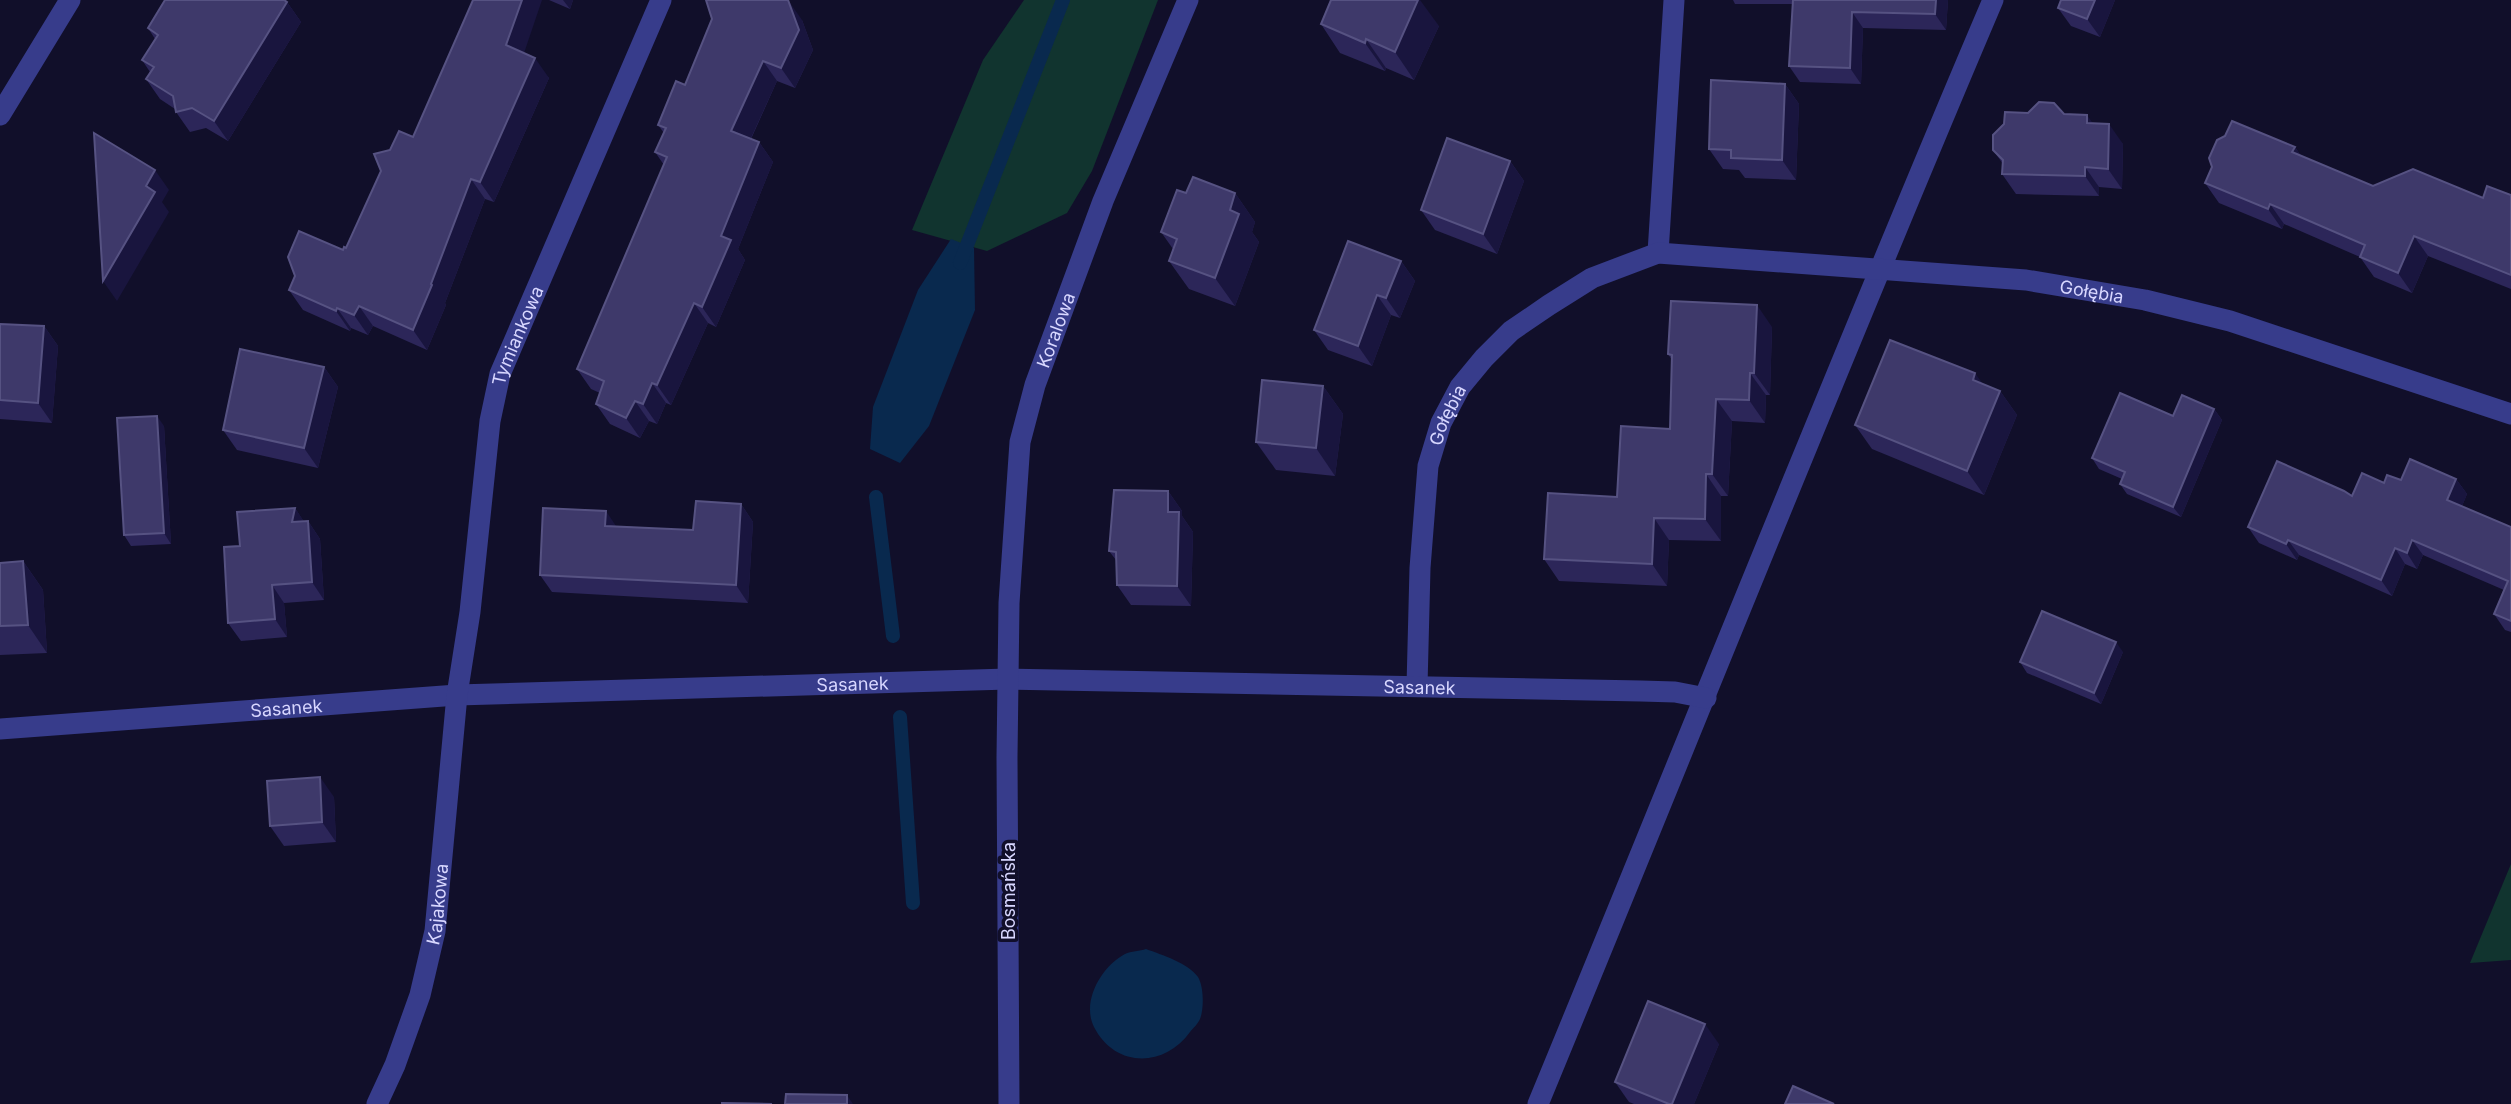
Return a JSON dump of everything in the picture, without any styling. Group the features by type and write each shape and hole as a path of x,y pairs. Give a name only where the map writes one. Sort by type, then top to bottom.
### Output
{"street":[{"path":"0,115 70,0"},
{"name":"Tymiankowa","path":"457,695 470,612 490,421 500,374 523,315 661,0"},
{"name":"Koralowa","path":"1008,679 1016,482 1020,442 1028,409 1103,201 1188,0"},
{"path":"1658,253 1674,0"},
{"path":"1538,1104 1706,698 1878,271 1993,0"},
{"name":"Gołębia","path":"1417,686 1420,568 1428,466 1441,424 1460,387 1511,331 1549,305 1592,278 1658,253 2026,280 2145,300 2230,321 2511,414"},
{"name":"Sasanek","path":"0,729 457,695 1008,679 1675,692 1706,698"},
{"name":"Bosmańska","path":"1008,679 1009,1104"},
{"name":"Kajakowa","path":"377,1104 395,1065 420,995 435,931 457,695"}],"green space":[{"path":"1024,0 1158,0 1092,171 1067,213 987,251 912,230 983,60"},
{"path":"2511,864 2511,960 2470,963"}],"water":[{"path":"951,239 974,248 975,310 929,426 900,463 870,449 873,407 918,290"},
{"path":"1146,949 1174,960 1194,972 1200,981 1203,1004 1199,1021 1179,1044 1154,1057 1140,1058 1114,1050 1103,1040 1094,1027 1090,1006 1096,985 1109,967 1125,954"}],"building":[{"path":"165,0 287,2 214,121 192,108 176,112 173,96 146,79 154,67 142,60 158,35 148,28"},
{"path":"473,0 522,0 506,45 535,58 480,182 471,179 413,330 359,306 354,315 337,308 336,311 289,290 295,276 288,257 299,231 343,250 346,248 381,171 374,154 390,150 399,131 413,137"},
{"path":"706,0 788,0 799,30 781,68 763,61 731,131 759,142 721,236 731,240 702,307 694,303 657,385 652,383 643,404 635,401 626,418 596,404 604,381 577,369 667,157 655,152 666,128 658,125 676,81 685,85 712,19"},
{"path":"1331,0 1418,0 1395,52 1366,39 1365,43 1321,24"},
{"path":"1793,0 1936,0 1935,14 1852,12 1850,68 1789,66"},
{"path":"2061,0 2095,0 2087,19 2058,8"},
{"path":"1711,80 1785,84 1782,160 1731,158 1731,150 1709,149"},
{"path":"2039,102 2054,103 2064,114 2087,115 2087,123 2109,124 2108,169 2085,167 2085,176 2002,174 2003,160 1993,150 1993,135 2004,124 2005,112 2028,113"},
{"path":"2232,121 2295,147 2292,152 2373,186 2413,169 2483,198 2487,186 2511,195 2511,275 2414,236 2398,273 2360,257 2365,245 2270,204 2268,209 2205,183 2212,167 2209,158 2217,140 2225,136"},
{"path":"94,133 155,170 146,186 155,192 103,281"},
{"path":"1447,138 1510,161 1483,234 1421,210"},
{"path":"1193,177 1235,193 1230,210 1239,214 1215,278 1169,261 1177,239 1161,232 1177,190 1186,193"},
{"path":"1348,241 1401,261 1386,298 1377,295 1358,346 1314,330"},
{"path":"1671,301 1757,305 1754,373 1750,373 1749,400 1716,399 1712,474 1706,474 1705,519 1654,518 1652,564 1544,559 1548,493 1617,497 1621,426 1670,429 1672,355 1668,354"},
{"path":"0,324 44,326 38,403 0,400"},
{"path":"1890,340 1975,373 1973,380 2000,391 1967,471 1855,425"},
{"path":"240,349 324,367 304,448 223,430"},
{"path":"1262,380 1323,386 1316,448 1256,442"},
{"path":"2120,393 2173,416 2182,395 2214,409 2173,507 2120,484 2125,472 2092,458"},
{"path":"157,416 164,533 124,535 117,418"},
{"path":"2410,459 2456,479 2447,500 2511,527 2511,621 2494,614 2508,581 2412,540 2407,553 2395,548 2381,580 2288,540 2286,544 2248,527 2277,461 2352,496 2362,473 2384,483 2387,475 2401,480"},
{"path":"1114,490 1168,491 1168,512 1179,512 1177,586 1117,585 1116,552 1109,551"},
{"path":"696,501 741,504 736,585 540,575 543,508 606,511 605,526 693,530"},
{"path":"295,508 292,522 308,521 312,582 272,585 275,619 228,623 224,547 240,546 237,512"},
{"path":"23,561 28,625 0,626 0,563"},
{"path":"2042,611 2116,642 2094,693 2020,662"},
{"path":"320,777 322,822 270,826 267,781"},
{"path":"1648,1001 1705,1024 1672,1104 1615,1082"},
{"path":"1793,1086 1834,1104 1785,1104"},
{"path":"786,1094 847,1095 847,1104 785,1104"}],"waterway":[{"path":"960,263 1063,0"},
{"path":"876,497 893,636"},
{"path":"900,717 913,903"}]}
